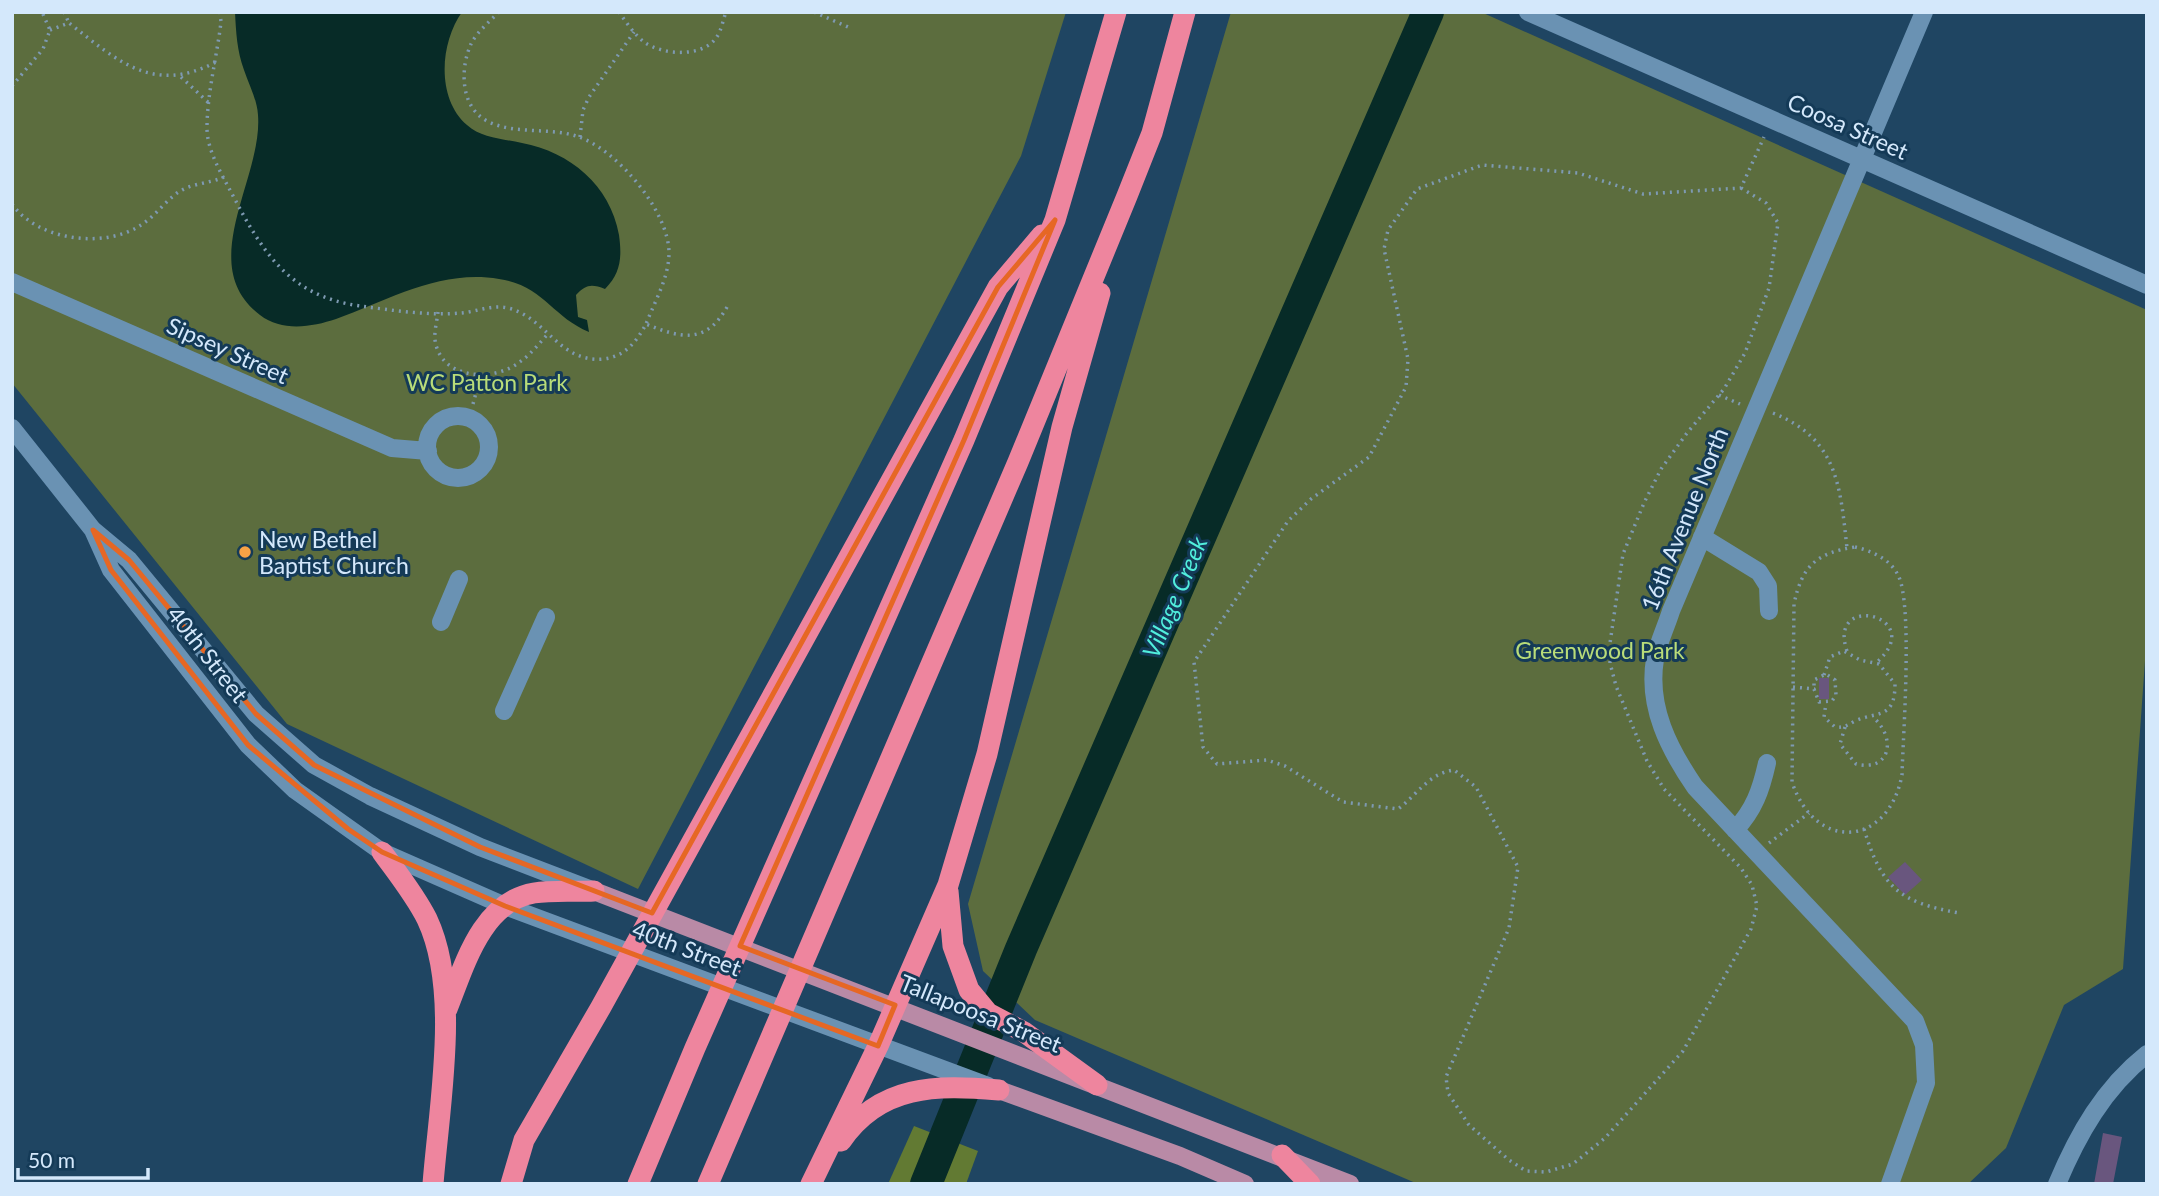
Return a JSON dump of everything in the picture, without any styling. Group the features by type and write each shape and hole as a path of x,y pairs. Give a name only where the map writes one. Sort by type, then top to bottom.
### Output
{"highway":[{"path":"638,1184 762,895 964,440 1055,220 1116,12"},
{"path":"708,1184 824,908 1018,462 1127,196 1152,133 1185,13"},
{"path":"812,1184 878,1046 948,885 987,754 1062,427 1127,196"},
{"path":"511,1184 524,1140 601,1007 998,287 1055,220"},
{"path":"382,852 428,921 447,1009 433,1184"},
{"path":"948,885 953,946 969,990 988,1013 1024,1032 1097,1085"},
{"path":"447,1009 475,940 491,918 505,906 532,893 594,891"},
{"path":"812,1184 849,1129 868,1111 943,1078 999,1090"},
{"path":"1282,1155 1310,1184"}],"main road":[{"name":"Tallapoosa Street","path":"594,891 895,1005 1350,1184"},
{"path":"999,1090 1180,1156 1245,1184"}],"street":[{"name":"Coosa Street","path":"1528,12 2147,285"},
{"name":"16th Avenue North","path":"1890,1184 1926,1083 1924,1045 1915,1021 1695,787 1670,750 1657,712 1655,660 1671,611 1924,12"},
{"name":"Sipsey Street","path":"12,282 392,448 428,451"},
{"path":"12,428 93,530"},
{"name":"40th Street","path":"93,530 129,560 256,714 314,765 370,796 480,847 594,891"},
{"name":"40th Street","path":"93,530 111,570 248,745 295,790 382,852 505,906 878,1046"},
{"path":"1702,537 1759,572 1768,586 1769,611"},
{"path":"441,622 459,579"},
{"path":"504,711 546,617"},
{"path":"1735,830 1747,817 1760,791 1767,764"},
{"path":"878,1046 943,1078"},
{"path":"2057,1184 2077,1136 2122,1074 2147,1054"}],"path":[{"path":"12,86 43,49 50,30 42,12"},
{"path":"64,12 69,23 103,49 138,69 160,77 181,77 216,62"},
{"path":"220,12 207,128 211,149 257,241 275,264 298,284 326,299 384,308 460,313 507,307 521,313 568,352 587,360 607,359 624,352 636,341 646,324 665,277 669,255 667,234 657,212 638,185 611,157 580,137 485,121 473,108 465,93 466,60 472,42 499,12"},
{"path":"619,12 645,42 657,48 690,53 706,48 717,37 726,12"},
{"path":"814,12 848,27"},
{"path":"50,30 69,23"},
{"path":"580,137 583,110 589,97 634,32"},
{"path":"181,77 191,83 210,104"},
{"path":"1741,188 1764,137"},
{"path":"1482,165 1578,173 1643,194 1741,188 1766,203 1778,223 1769,288 1745,353 1719,395 1687,433 1644,503 1623,554 1612,611 1610,663 1647,761 1664,789 1741,868 1752,885 1757,906 1751,929 1683,1051 1605,1138 1573,1164 1546,1172 1526,1171 1509,1160 1469,1125 1448,1093 1446,1077 1509,928 1516,895 1518,867 1476,787 1454,770 1445,771 1432,777 1398,809 1374,808 1343,802 1285,765 1267,760 1217,764 1203,747 1194,663 1237,602 1288,521 1311,499 1369,457 1406,387 1408,359 1384,249 1388,230 1417,189 1482,165"},
{"path":"12,204 32,222 53,233 82,238 114,237 140,226 181,191 224,177"},
{"path":"646,324 674,335 691,337 720,320 727,307"},
{"path":"438,312 435,339 441,357 450,368 481,374 510,368 526,358 547,335"},
{"path":"473,404 481,374"},
{"path":"1719,395 1787,419 1811,435 1832,464 1841,493 1847,548"},
{"path":"1847,548 1867,550 1890,564 1906,593 1902,775 1897,798 1881,820 1864,829 1842,832 1825,827 1809,813 1797,798 1792,782 1794,604 1799,579 1812,563 1824,554 1847,548"},
{"path":"1873,717 1887,731 1885,754 1872,764 1863,765 1849,759 1840,744 1845,727 1853,721 1884,713 1892,703 1895,690 1891,675 1876,663 1860,660 1847,651 1844,638 1849,624 1860,616 1877,616 1886,623 1892,640 1888,650 1876,663"},
{"path":"1826,703 1819,702 1814,680 1824,675 1830,657 1847,651"},
{"path":"1824,675 1835,680 1837,687 1836,695 1826,703 1824,717 1835,727 1845,727"},
{"path":"1793,687 1814,689"},
{"path":"1895,690 1903,689"},
{"path":"1756,854 1809,813"},
{"path":"1864,829 1877,867 1904,898 1929,908 1959,913"}],"highlighted area":[{"path":"1055,220 964,440 740,946 895,1005 878,1046 505,906 382,852 348,829 248,745 111,570 93,530 129,560 256,714 314,765 480,847 652,913 998,287"}],"green space":[{"name":"WC Patton Park","path":"12,12 1066,12 1021,156 638,889 287,724 12,383"},
{"name":"Greenwood Park","path":"1231,12 1481,12 2147,310 2147,633 2123,969 2064,1005 2006,1148 1968,1184 1418,1184 1035,1020 983,971 968,904"},
{"path":"914,1126 978,1151 966,1184 888,1184"}],"shaded area":[{"path":"235,12 462,12 449,39 445,70 446,86 457,114 479,133 540,147 571,163 597,186 614,217 620,250 614,277 605,289 589,286 576,295 578,317 587,320 589,332 576,326 527,288 499,279 477,277 435,282 317,324 287,326 260,315 241,295 233,272 232,247 236,220 257,140 258,115 240,56"}],"building":[{"path":"1819,678 1829,678 1829,699 1819,699"},
{"path":"1905,862 1922,880 1905,895 1888,877"},
{"path":"2103,1133 2122,1137 2113,1184 2094,1184"}],"waterway":[{"name":"Village Creek","path":"926,1184 1021,949 1428,12"}],"place":[{"name":"New Bethel Baptist Church","path":"245,552"}]}
